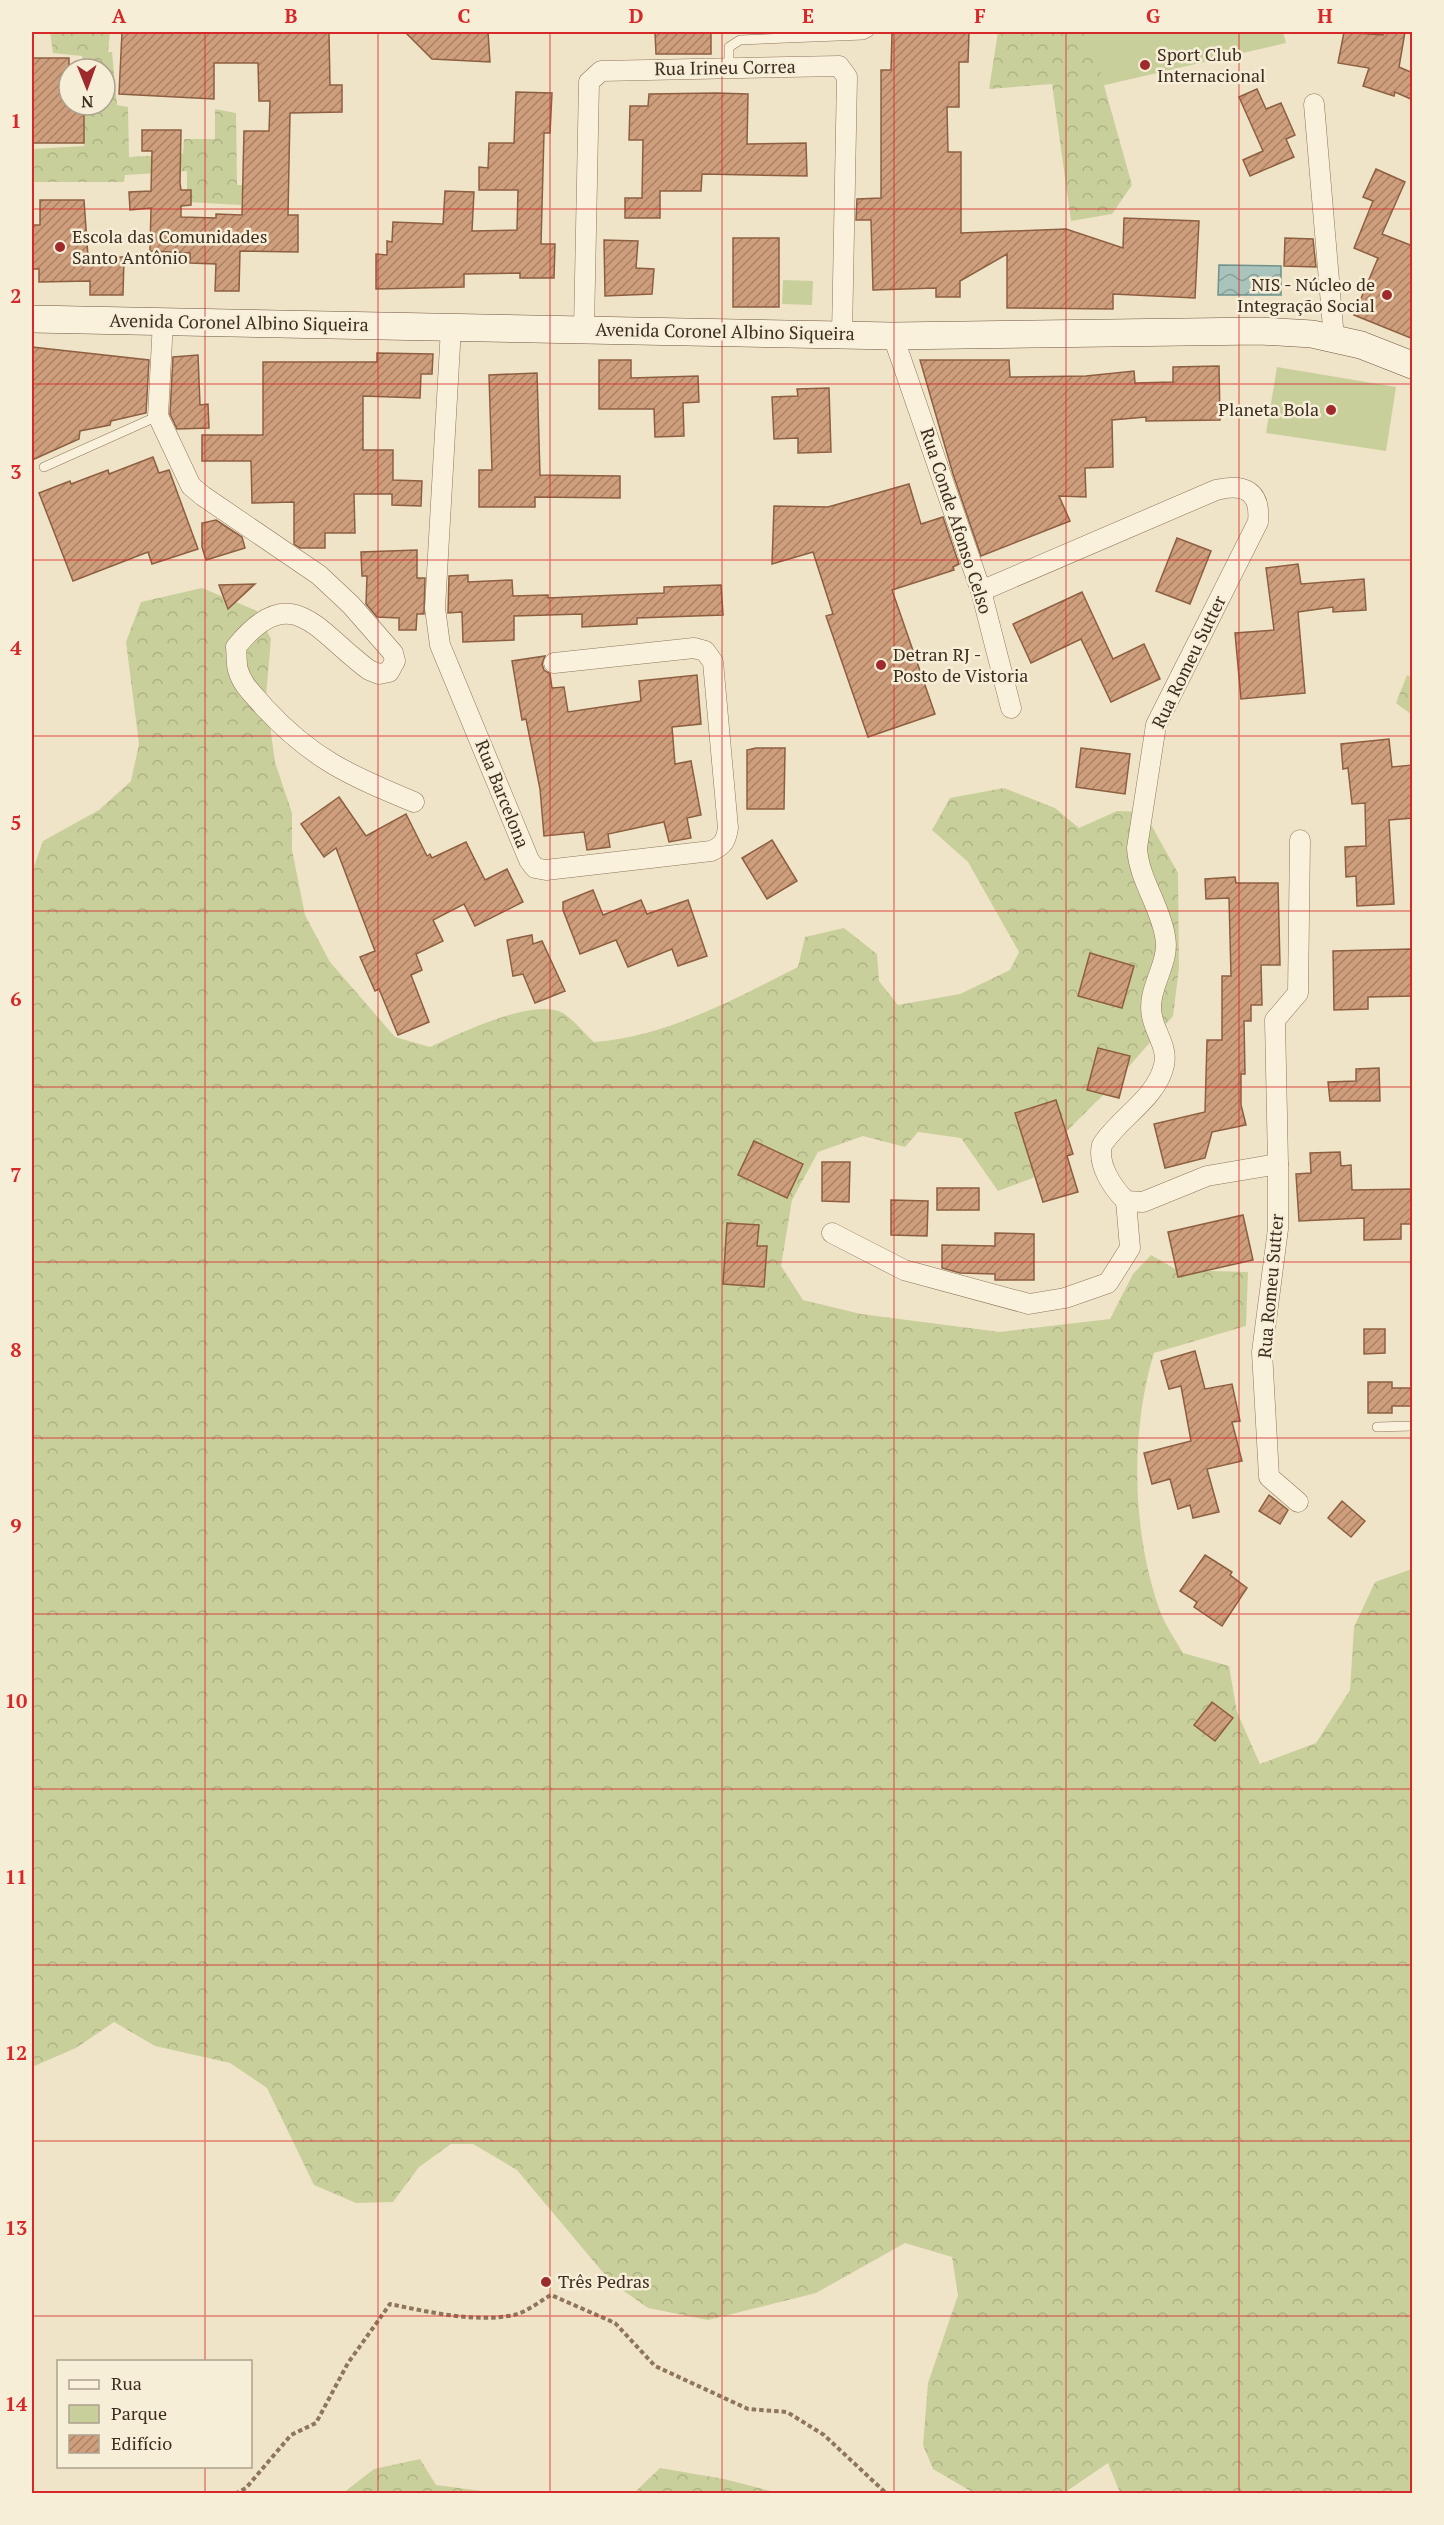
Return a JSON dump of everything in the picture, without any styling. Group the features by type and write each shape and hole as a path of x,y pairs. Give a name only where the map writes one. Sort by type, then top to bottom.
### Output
{"main road":[{"name":"Avenida Coronel Albino Siqueira","path":"32,319 451,328 584,328 893,336 1260,331 1312,334 1361,345 1413,365"}],"street":[{"name":"Rua Irineu Correa","path":"584,328 589,82 601,71 839,66 847,77 842,335"},
{"path":"1314,104 1334,339"},
{"path":"163,321 158,416 192,486 203,496 319,574 351,605 393,653 395,661 389,672 379,674 369,670 316,625 298,615 285,612 273,615 252,627 236,647 238,669 244,685 286,730 311,752 354,777 414,802"},
{"name":"Rua Barcelona","path":"451,328 435,608 440,645 529,860 535,868 546,870 711,851 721,847 727,839 728,828 712,662 705,651 694,648 554,663"},
{"name":"Rua Conde Afonso Celso","path":"893,336 981,591 1011,708"},
{"name":"Rua Romeu Sutter","path":"981,591 1216,490 1230,486 1244,488 1254,496 1259,507 1258,522 1156,725 1137,848 1138,864 1165,936 1165,957 1152,993 1151,1016 1162,1043 1164,1065 1152,1089 1102,1145 1100,1153 1106,1172 1114,1189 1126,1201"},
{"name":"Rua Romeu Sutter","path":"1298,1502 1269,1477 1262,1353 1278,1229 1275,1020 1298,993 1300,840"},
{"path":"832,1233 904,1270 1029,1304 1065,1298 1108,1283 1130,1248 1126,1201 1143,1202 1207,1176 1278,1164"}],"lane":[{"path":"729,67 729,48 740,40 863,35 869,32"},
{"path":"44,466 158,416"},
{"path":"1377,1427 1413,1426"}],"path":[{"path":"235,2493 246,2488 291,2435 316,2423 348,2363 390,2304 431,2313 481,2317 516,2315 551,2295 615,2323 655,2366 748,2409 787,2412 824,2435 887,2493"}],"green space":[{"path":"50,32 110,32 108,52 112,52 112,57 82,57 53,53"},
{"path":"998,32 1089,32 1132,185 1112,214 1071,221 1052,84 989,89"},
{"name":"Sport Club Internacional","path":"1088,32 1283,32 1286,43 1101,86"},
{"path":"117,105 128,107 129,157 183,154 184,139 215,139 215,109 236,113 237,185 243,185 241,205 187,202 187,171 125,175 124,182 32,182 32,149 84,146 83,117 117,117"},
{"path":"783,280 813,281 812,305 782,304"},
{"name":"Planeta Bola","path":"1277,367 1396,387 1386,451 1266,433"},
{"path":"202,588 257,611 271,639 266,697 275,762 292,813 292,850 305,915 330,962 395,1037 430,1047 496,1019 534,1010 550,1009 563,1013 594,1042 647,1033 699,1015 798,967 805,937 844,928 877,954 879,981 898,1005 960,994 1010,970 1019,952 968,862 932,830 950,798 1004,788 1055,808 1079,828 1117,811 1144,812 1178,873 1179,968 1173,1016 1112,1086 1052,1146 1033,1178 998,1191 961,1138 918,1132 905,1147 863,1136 818,1152 792,1200 781,1266 803,1300 861,1314 1000,1332 1110,1319 1133,1274 1151,1255 1177,1270 1248,1272 1246,1326 1154,1353 1141,1415 1137,1481 1143,1547 1161,1614 1183,1653 1229,1666 1237,1712 1260,1764 1316,1743 1350,1690 1354,1627 1375,1582 1412,1569 1412,2493 1120,2493 1108,2463 1064,2493 974,2493 933,2469 923,2445 928,2383 958,2295 952,2257 905,2243 816,2293 708,2320 648,2308 611,2282 517,2170 473,2144 451,2144 419,2167 393,2202 356,2203 314,2185 267,2088 230,2063 155,2046 114,2022 76,2048 32,2067 32,872 43,841 99,810 131,781 139,744 126,642 141,602"},
{"path":"1407,675 1412,678 1412,715 1396,703"},
{"path":"420,2459 436,2485 498,2493 343,2493 374,2469"},
{"path":"660,2468 724,2479 778,2493 634,2493"}],"water":[{"path":"1219,265 1281,266 1281,295 1218,295"}],"building":[{"path":"122,32 329,32 330,85 342,85 342,112 290,113 288,215 298,215 298,252 240,251 239,291 215,291 216,264 190,263 190,253 150,251 151,208 130,210 129,192 151,191 152,151 142,151 142,130 181,130 180,183 181,190 191,190 191,205 181,206 181,217 216,218 216,214 242,215 244,131 269,131 270,101 259,101 258,63 214,63 214,99 119,94"},
{"path":"405,32 488,32 490,62 432,59"},
{"path":"655,32 711,32 711,54 656,54"},
{"path":"892,32 969,32 968,62 959,62 959,107 947,107 948,152 961,152 961,233 1066,229 1123,248 1124,218 1199,221 1195,298 1113,294 1113,309 1007,308 1007,254 960,281 960,297 936,297 936,288 873,290 871,220 856,220 857,199 881,198 881,70 891,70"},
{"path":"1344,32 1383,35 1384,32 1405,32 1399,67 1413,73 1413,100 1395,92 1394,96 1363,86 1369,68 1338,63"},
{"path":"32,58 57,58 57,117 84,117 84,143 32,143"},
{"path":"1257,89 1266,109 1281,103 1295,135 1286,139 1294,157 1250,176 1243,160 1263,151 1239,97"},
{"path":"516,92 552,93 550,133 544,133 541,244 555,244 554,278 520,278 520,273 464,274 464,287 376,289 376,254 387,255 387,241 392,242 393,222 443,224 445,191 474,192 472,231 517,230 518,190 479,190 479,167 488,168 489,143 514,143"},
{"path":"649,94 748,94 747,144 806,143 807,176 702,174 701,191 660,191 660,218 625,218 625,198 642,198 643,140 629,140 630,106 648,106"},
{"path":"1376,169 1405,182 1382,234 1413,246 1413,339 1354,315 1378,258 1354,248 1373,201 1363,197"},
{"name":"Escola das Comunidades Santo Antônio","path":"40,200 84,200 88,257 124,257 123,295 90,295 90,281 39,282 39,269 32,269 32,225 40,225"},
{"path":"733,238 779,238 779,307 733,307"},
{"path":"1285,238 1313,239 1316,267 1284,266"},
{"path":"604,240 638,241 636,268 654,269 652,294 605,296"},
{"path":"32,347 149,360 146,413 111,421 110,425 80,431 79,439 32,460"},
{"path":"377,353 433,354 432,374 421,374 420,398 363,396 363,450 393,450 393,480 422,481 421,506 392,505 392,494 354,494 355,533 325,533 325,548 300,548 294,544 294,502 252,503 251,461 202,461 202,435 263,435 263,362 377,362"},
{"path":"198,355 200,405 208,404 209,428 177,429 170,414 173,357"},
{"path":"599,360 631,360 631,378 698,376 699,402 683,403 684,436 655,437 654,409 599,409"},
{"path":"920,360 1009,360 1010,377 1086,376 1134,371 1135,383 1173,382 1173,367 1219,366 1220,420 1146,421 1146,417 1112,420 1113,467 1085,468 1086,497 1059,496 1070,521 981,556 953,474"},
{"path":"537,373 540,475 620,476 620,498 535,497 535,507 479,507 479,470 492,470 489,375"},
{"path":"829,388 831,452 798,453 798,438 774,439 772,397 798,396 797,389"},
{"path":"153,457 159,473 169,470 198,549 152,564 148,552 73,581 39,493 108,470 109,474"},
{"path":"909,484 921,524 943,517 959,564 953,567 954,570 892,590 935,714 868,737 826,616 833,614 813,552 772,564 774,506 828,507"},
{"path":"216,520 242,537 245,548 206,560 202,547 202,523"},
{"path":"1177,538 1211,551 1190,604 1156,591"},
{"path":"417,550 417,578 425,578 424,614 417,614 416,630 399,630 399,618 377,617 366,604 367,576 362,576 361,552"},
{"path":"1298,564 1301,584 1364,579 1366,610 1333,612 1333,607 1298,612 1305,693 1241,699 1235,633 1274,630 1266,568"},
{"path":"468,575 468,582 512,580 513,596 548,595 548,598 664,593 664,587 721,585 723,615 637,618 637,624 582,627 582,614 514,616 514,640 463,642 462,612 448,613 449,576"},
{"path":"255,584 228,609 219,585"},
{"path":"1082,592 1113,659 1144,644 1160,679 1111,702 1081,639 1031,663 1013,624"},
{"path":"545,656 542,664 544,670 550,674 552,688 564,687 568,712 641,701 639,681 697,675 701,724 672,727 675,764 691,761 701,815 687,818 691,838 669,842 664,822 608,834 610,847 587,850 584,832 544,836 540,789 526,719 522,720 512,661"},
{"path":"1389,739 1392,767 1413,765 1413,818 1389,820 1394,904 1357,906 1356,876 1346,877 1345,847 1366,846 1365,803 1352,804 1348,768 1343,769 1341,744"},
{"path":"785,748 784,809 747,809 747,750"},
{"path":"1081,748 1130,754 1125,794 1076,787"},
{"path":"339,797 366,836 406,814 427,856 430,854 432,858 466,842 485,880 507,869 523,902 475,926 464,904 433,920 443,941 416,954 422,970 411,975 429,1022 398,1035 379,989 375,991 360,957 375,951 336,848 324,857 301,824"},
{"path":"772,840 797,881 767,899 742,858"},
{"path":"1235,877 1236,883 1278,883 1280,965 1261,965 1262,1005 1251,1005 1251,1021 1244,1021 1245,1074 1241,1074 1241,1105 1246,1125 1212,1132 1205,1158 1165,1168 1154,1124 1205,1112 1207,1040 1222,1040 1222,976 1231,976 1229,898 1206,899 1205,879"},
{"path":"593,890 603,915 641,900 647,914 688,900 707,956 678,966 672,949 628,967 616,940 580,954 563,910 563,902"},
{"path":"532,935 533,944 542,941 565,991 535,1003 523,974 513,976 507,940"},
{"path":"1411,949 1413,996 1368,997 1368,1009 1334,1010 1333,951"},
{"path":"1090,953 1134,966 1122,1008 1078,996"},
{"path":"1098,1048 1130,1056 1119,1098 1087,1090"},
{"path":"1379,1068 1380,1101 1330,1101 1328,1082 1356,1081 1356,1069"},
{"path":"1056,1100 1073,1154 1067,1156 1078,1192 1043,1202 1015,1113"},
{"path":"754,1141 803,1164 787,1198 738,1175"},
{"path":"1340,1152 1341,1166 1351,1165 1352,1190 1413,1189 1413,1224 1401,1224 1401,1239 1364,1240 1364,1218 1299,1221 1296,1174 1311,1173 1310,1153"},
{"path":"822,1162 850,1162 849,1202 822,1201"},
{"path":"937,1188 979,1188 979,1210 937,1210"},
{"path":"891,1200 928,1201 927,1236 891,1235"},
{"path":"1243,1215 1253,1260 1178,1277 1168,1232"},
{"path":"727,1223 759,1225 757,1246 767,1246 764,1287 723,1284"},
{"path":"995,1233 1034,1234 1034,1280 995,1280 995,1274 960,1273 942,1268 942,1245 995,1246"},
{"path":"1364,1329 1385,1329 1385,1353 1364,1354"},
{"path":"1195,1351 1205,1389 1232,1384 1240,1421 1232,1422 1242,1461 1207,1469 1219,1512 1193,1518 1190,1505 1178,1509 1170,1479 1152,1484 1144,1453 1191,1441 1181,1386 1169,1389 1161,1361"},
{"path":"1368,1382 1392,1382 1392,1388 1413,1388 1413,1406 1392,1406 1392,1413 1368,1413"},
{"path":"1269,1495 1288,1510 1280,1524 1259,1511"},
{"path":"1342,1501 1365,1521 1351,1537 1328,1518"},
{"path":"1205,1555 1232,1572 1230,1575 1247,1588 1222,1626 1194,1607 1197,1602 1180,1591"},
{"path":"1212,1702 1233,1718 1215,1741 1194,1725"}],"place":[{"name":"Sport Club Internacional","path":"1145,65"},
{"name":"Escola das Comunidades Santo Antônio","path":"60,247"},
{"name":"NIS - Núcleo de Integração Social","path":"1387,295"},
{"name":"Planeta Bola","path":"1331,410"},
{"name":"Detran RJ - Posto de Vistoria","path":"881,665"},
{"name":"Três Pedras","path":"546,2282"}]}
